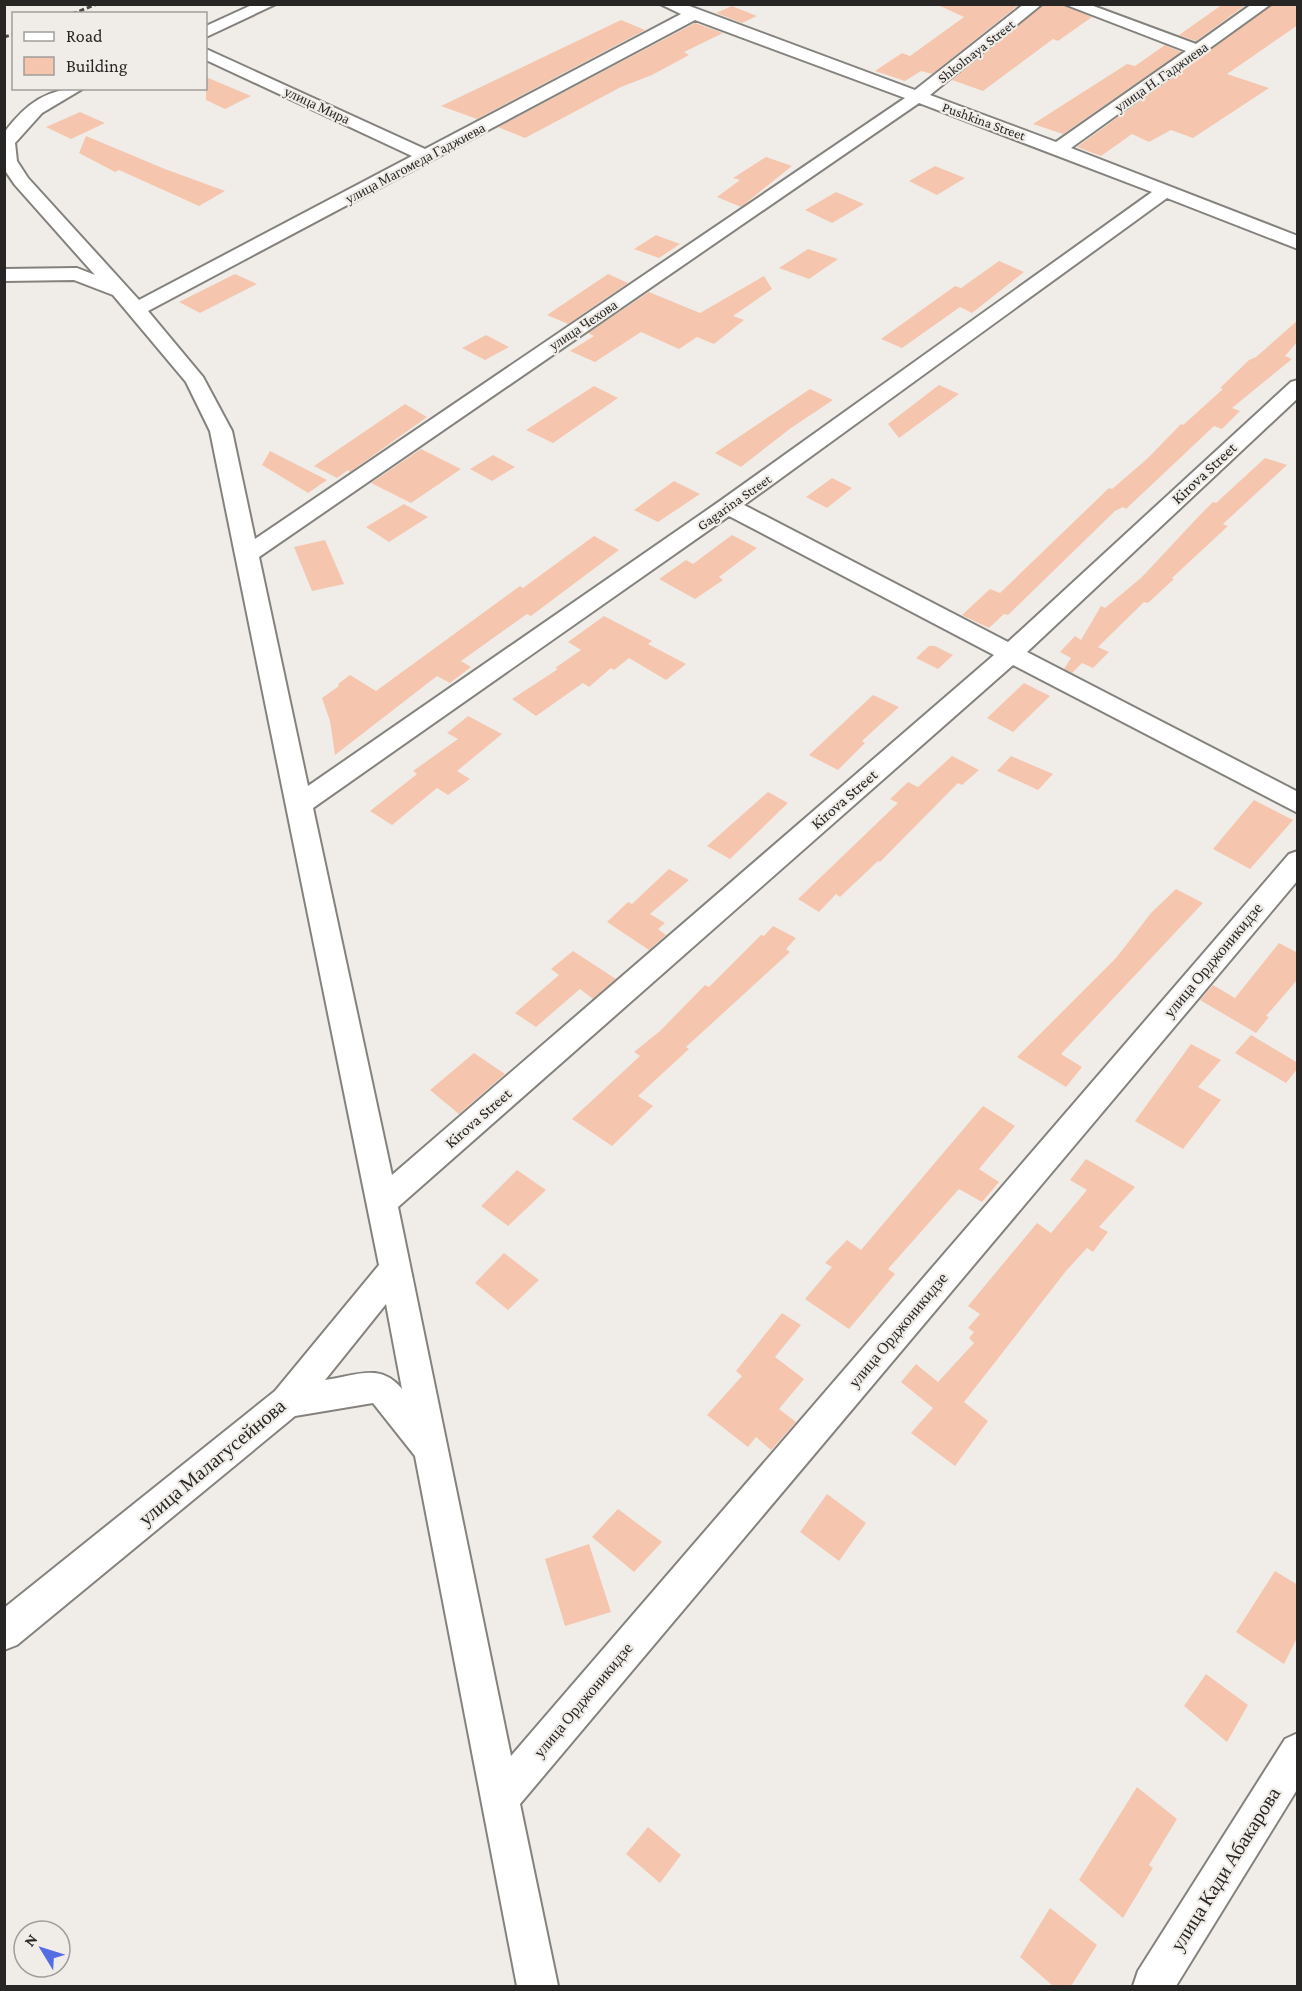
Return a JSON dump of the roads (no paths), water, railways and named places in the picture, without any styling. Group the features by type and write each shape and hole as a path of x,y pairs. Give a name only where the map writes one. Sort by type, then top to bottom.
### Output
{"street":[{"path":"207,32 268,4"},
{"name":"Shkolnaya Street","path":"917,97 1034,4"},
{"path":"1072,4 1199,50"},
{"name":"улица Н. Гаджиева","path":"1058,149 1263,4"},
{"name":"Pushkina Street","path":"680,8 1058,149 1298,243"},
{"name":"улица Магомеда Гаджиева","path":"129,302 428,157 680,8"},
{"name":"улица Мира","path":"207,54 428,157"},
{"path":"72,90 40,105 19,123 6,144 8,161 21,181 164,340 196,381 221,431 382,1202 537,1986"},
{"name":"улица Чехова","path":"248,554 917,97"},
{"name":"Gagarina Street","path":"300,805 728,506 1164,192"},
{"path":"4,276 77,274 129,302"},
{"name":"Kirova Street","path":"382,1202 1009,655 1298,386"},
{"path":"728,506 1009,655 1298,804"},
{"name":"улица Орджоникидзе","path":"499,1798 1298,861"},
{"name":"улица Малагусейнова","path":"4,1632 287,1402 395,1269"},
{"path":"287,1402 380,1387 430,1448"},
{"name":"улица Кади Абакарова","path":"1153,1986 1298,1752"}],"railway":[{"path":"77,12 97,4"},
{"path":"4,37 12,35"}]}
